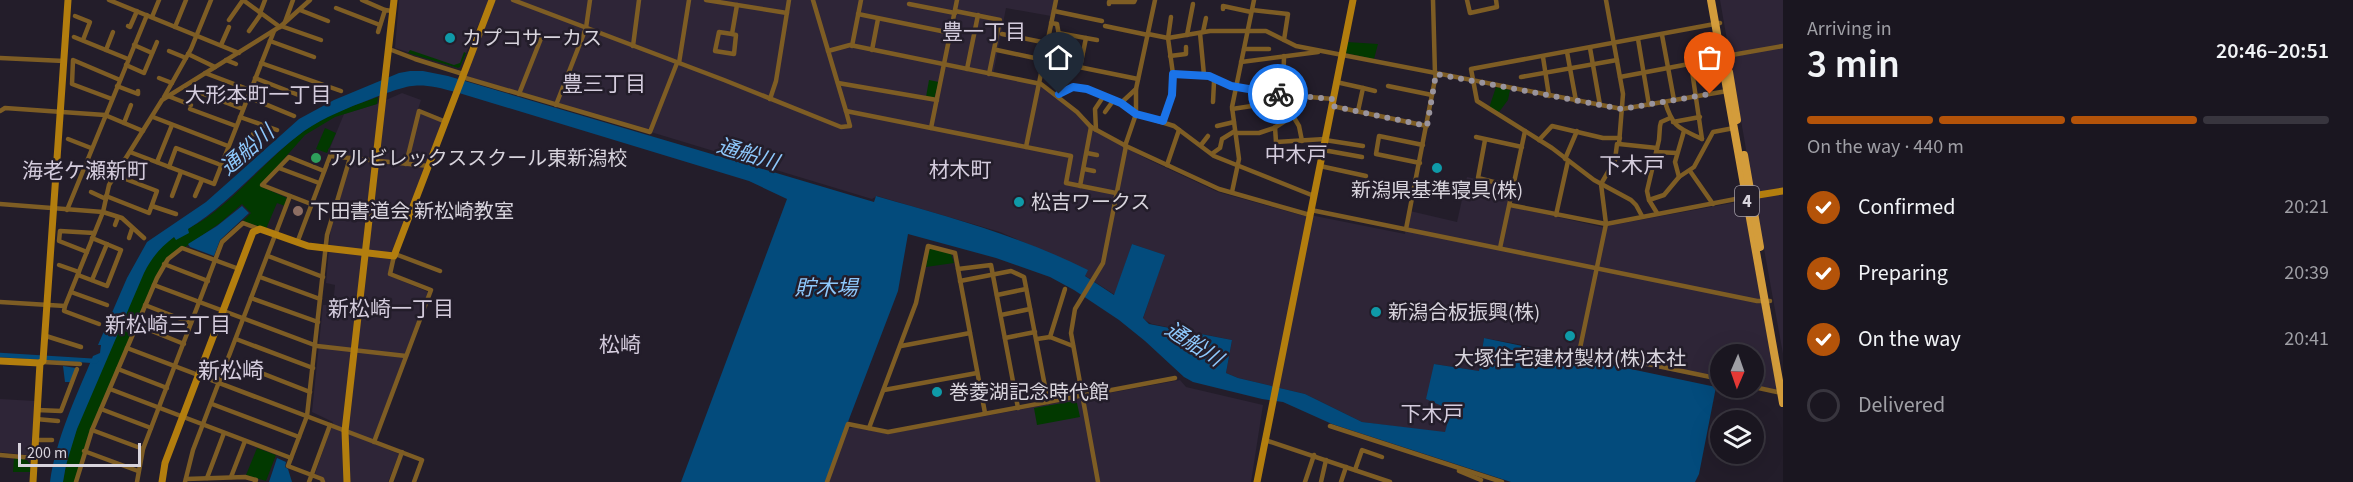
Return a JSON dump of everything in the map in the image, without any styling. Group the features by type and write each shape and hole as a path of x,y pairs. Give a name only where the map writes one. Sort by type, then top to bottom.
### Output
{"main road":[{"name":"4","path":"1711,0 1718,23"},
{"name":"4","path":"1716,0 1723,57 1783,403"},
{"name":"4","path":"1729,90 1734,129 1749,197"},
{"name":"4","path":"1767,301 1783,374"}],"street":[{"path":"33,482 36,419 46,336 68,0"},
{"path":"109,0 239,53"},
{"path":"129,8 132,0"},
{"path":"67,210 134,45 159,0"},
{"path":"175,27 186,0"},
{"path":"99,324 64,311 65,306 103,212 109,185 153,117 187,56 211,0"},
{"path":"229,20 243,0 282,26 321,40"},
{"path":"249,31 261,13 265,0"},
{"path":"282,26 293,0"},
{"path":"162,100 282,26 310,0"},
{"path":"362,0 389,10"},
{"path":"379,28 394,0"},
{"path":"374,442 431,290 390,274 394,255 492,0"},
{"path":"513,0 841,127 850,126 813,0"},
{"path":"556,105 586,28 590,0"},
{"path":"633,46 639,0"},
{"path":"388,49 462,76 650,132 678,63 689,0"},
{"path":"706,0 787,13"},
{"path":"770,99 776,81 789,0"},
{"path":"852,46 861,0"},
{"path":"931,128 957,0"},
{"path":"1026,147 1056,0"},
{"path":"1109,4 1110,2 1134,2 1135,0"},
{"path":"1098,482 1072,346 1071,323 1081,298 1103,263 1125,146 1136,114 1136,89 1155,0"},
{"path":"1232,192 1239,167 1232,109 1254,0"},
{"path":"1257,482 1353,0"},
{"path":"1406,229 1436,74 1433,0"},
{"path":"1467,0 1470,13 1497,7 1496,0"},
{"path":"1606,0 1623,94 1620,141 1617,144 1615,160 1601,184 1606,224 1579,353 1648,364 1710,378"},
{"path":"909,4 1000,20 989,74"},
{"path":"1187,34 1193,4"},
{"path":"732,34 736,5"},
{"path":"1223,9 1223,6 1288,14 1284,40"},
{"path":"336,8 379,28 390,27"},
{"path":"300,10 328,21"},
{"path":"347,482 345,431 388,49 389,10"},
{"path":"128,26 130,27 137,11"},
{"path":"1054,11 1102,21"},
{"path":"858,14 951,33"},
{"path":"967,69 978,15"},
{"path":"75,16 90,22 83,40"},
{"path":"1163,121 1172,95 1173,74 1168,38 1171,17"},
{"path":"1204,75 1202,32 1206,18"},
{"path":"872,50 878,19"},
{"path":"1051,23 1057,24 1064,67 1080,67 1138,79"},
{"path":"1642,216 1631,200 1601,184 1539,140 1477,101 1471,69 1718,23"},
{"path":"1106,26 1168,38 1202,32 1266,31 1296,46 1622,109 1729,90"},
{"path":"221,45 229,27"},
{"path":"130,152 214,184 274,31"},
{"path":"106,50 113,32"},
{"path":"718,32 732,34 736,35 734,54 715,51 718,32"},
{"path":"1058,33 1097,40"},
{"path":"1002,34 1047,43"},
{"path":"1662,34 1674,100"},
{"path":"519,94 542,36"},
{"path":"74,37 128,59"},
{"path":"1080,67 1086,38"},
{"path":"1638,39 1649,105"},
{"path":"270,41 314,57"},
{"path":"126,65 144,73 157,42"},
{"path":"134,45 152,53"},
{"path":"828,51 852,46 1039,84 1057,96 1094,129 1125,146 1219,189 1311,213 1406,229 1767,301"},
{"path":"1620,77 1783,46"},
{"path":"1170,56 1186,54 1186,47"},
{"path":"1590,48 1600,105"},
{"path":"1244,49 1269,49"},
{"path":"997,50 1044,60"},
{"path":"169,51 214,67"},
{"path":"1241,62 1263,61 1324,51"},
{"path":"1567,52 1576,101"},
{"path":"1283,95 1284,56"},
{"path":"1543,57 1550,96"},
{"path":"0,58 64,61"},
{"path":"112,99 72,84 73,60 120,80"},
{"path":"226,60 236,64"},
{"path":"1521,76 1617,60"},
{"path":"261,63 341,91"},
{"path":"1691,64 1704,140"},
{"path":"1100,80 1101,71"},
{"path":"205,73 250,90"},
{"path":"1173,74 1204,75 1264,93 1332,103 1427,126"},
{"path":"159,78 172,83"},
{"path":"255,78 301,96"},
{"path":"1212,102 1216,80"},
{"path":"1336,82 1376,91"},
{"path":"838,83 937,100"},
{"path":"117,86 138,94 138,91"},
{"path":"1388,86 1432,94"},
{"path":"1057,96 1073,87 1087,89 1121,103 1136,114 1163,121 1239,167 1314,196"},
{"path":"1358,111 1363,88"},
{"path":"1121,103 1136,89"},
{"path":"198,92 243,109"},
{"path":"1232,109 1265,104 1264,93"},
{"path":"168,96 236,126"},
{"path":"1080,186 1086,153 1094,129 1095,109 1103,96"},
{"path":"1292,96 1293,116 1299,126 1302,141"},
{"path":"248,97 294,116"},
{"path":"1105,112 1113,101"},
{"path":"1665,102 1671,120 1684,131 1704,140"},
{"path":"124,123 131,105"},
{"path":"0,111 5,108 105,115 143,131"},
{"path":"406,164 418,111 446,122"},
{"path":"846,111 1071,156 1066,183 1116,193"},
{"path":"1213,153 1220,148 1222,139 1235,132 1259,133 1293,116"},
{"path":"153,117 228,146"},
{"path":"240,117 277,130"},
{"path":"1657,213 1649,200 1647,191 1661,122 1700,117"},
{"path":"1217,126 1234,122"},
{"path":"157,162 172,124"},
{"path":"1539,140 1552,126 1677,153"},
{"path":"253,134 265,138 267,127"},
{"path":"1275,127 1276,142 1325,139 1363,146"},
{"path":"1649,200 1664,195 1679,177 1694,167 1704,140 1713,132 1734,129"},
{"path":"1167,165 1179,130"},
{"path":"1500,248 1525,131"},
{"path":"1556,215 1567,160 1577,131"},
{"path":"1679,177 1675,162 1684,131"},
{"path":"1201,145 1208,136"},
{"path":"1420,163 1376,154 1379,136 1423,145"},
{"path":"1476,137 1521,147"},
{"path":"68,139 92,148"},
{"path":"1485,140 1478,178 1513,187"},
{"path":"169,167 176,148 221,165"},
{"path":"1323,150 1362,157"},
{"path":"1086,153 1097,155"},
{"path":"297,243 330,156 429,166"},
{"path":"311,204 262,185 289,158 324,171"},
{"path":"323,482 322,479 288,466 307,416 327,235 350,158"},
{"path":"1320,166 1366,176"},
{"path":"279,168 319,183"},
{"path":"1084,169 1094,171"},
{"path":"1690,171 1713,204"},
{"path":"171,196 181,172"},
{"path":"91,192 149,213 157,191 115,175"},
{"path":"195,196 202,180"},
{"path":"1390,191 1413,195"},
{"path":"1510,205 1606,224 1783,191"},
{"path":"255,482 256,480 245,477 185,481 193,450 290,196"},
{"path":"0,204 103,212 118,217 144,238"},
{"path":"152,206 176,214"},
{"path":"115,225 118,217"},
{"path":"137,482 143,450 222,242 243,223 297,243 394,255 440,271"},
{"path":"129,238 132,229"},
{"path":"162,482 165,463 253,232 260,229"},
{"path":"59,264 107,286 121,250 93,235 60,231 59,241 87,252"},
{"path":"92,280 107,244"},
{"path":"869,428 916,303 928,246 955,253 985,413"},
{"path":"76,482 92,430 164,264 182,248 239,269"},
{"path":"268,256 323,277"},
{"path":"164,264 208,281"},
{"path":"958,269 991,265 1018,408"},
{"path":"960,281 1011,272 1024,276 1048,402"},
{"path":"260,277 320,299"},
{"path":"154,285 315,345 406,356"},
{"path":"997,295 1026,289"},
{"path":"1050,337 1065,289"},
{"path":"71,291 107,305"},
{"path":"251,298 318,322"},
{"path":"0,302 65,306"},
{"path":"145,305 191,323"},
{"path":"1001,315 1030,309"},
{"path":"137,325 184,344"},
{"path":"1005,338 1035,332"},
{"path":"901,346 970,333"},
{"path":"46,336 81,347"},
{"path":"1036,339 1050,337 1072,346"},
{"path":"236,339 313,368"},
{"path":"127,348 422,460 414,482"},
{"path":"0,361 42,360 79,367 61,411 37,410"},
{"path":"228,360 310,392"},
{"path":"118,369 167,388"},
{"path":"884,390 977,373"},
{"path":"827,482 848,424 888,432 1175,378"},
{"path":"64,387 70,387"},
{"path":"110,389 291,458"},
{"path":"1764,389 1777,392 1782,390"},
{"path":"212,404 299,437"},
{"path":"101,409 151,428"},
{"path":"36,419 58,421"},
{"path":"309,482 330,425"},
{"path":"1330,426 1446,463 1481,479 1502,482"},
{"path":"92,430 143,450"},
{"path":"207,478 224,433"},
{"path":"35,440 52,440"},
{"path":"1264,440 1390,482"},
{"path":"231,477 245,441"},
{"path":"1355,470 1362,450 1382,457"},
{"path":"84,451 138,471"},
{"path":"390,482 402,452"},
{"path":"0,455 33,458"},
{"path":"1305,482 1314,455"},
{"path":"1321,482 1326,460"},
{"path":"1341,482 1346,467"},
{"path":"1366,482 1369,475"}],"shaded area":[{"path":"399,0 489,0 460,67 395,48"},
{"path":"493,0 1055,0 1051,16 1006,8 993,75 1041,86 1074,112 1091,129 1147,159 1218,192 1304,216 1315,216 1405,234 1410,211 1457,222 1467,177 1511,187 1508,206 1602,227 1743,201 1777,390 1764,388 1764,344 1710,344 1710,378 1484,338 1479,371 1434,364 1451,410 1445,433 1362,422 1305,394 1226,373 1232,340 1152,324 1143,319 1164,255 1132,244 1115,295 1084,275 1087,270 1000,232 877,196 872,199 466,76"},
{"path":"1720,0 1783,0 1783,189 1754,195"},
{"path":"402,93 421,100 418,109 445,119 388,275 428,292 372,443 399,454 388,482 325,482 324,478 315,474 333,422 312,412 323,305 333,305 335,285 326,283 331,225 353,156 328,153 344,114 377,104"},
{"path":"1783,193 1783,354 1755,199"},
{"path":"1180,380 1186,387 1263,405 1251,482 828,482 847,429 854,427 888,434"},
{"path":"0,399 35,401 31,450 27,455 0,452"}],"green space":[{"path":"1347,42 1378,44 1374,59 1345,53"},
{"path":"410,50 454,65 460,63 464,52 466,53 458,68 408,53"},
{"path":"929,80 939,82 934,99 926,97"},
{"path":"1496,87 1510,90 1508,100 1499,112 1489,108"},
{"path":"378,97 377,104 335,117 305,135 260,186 287,198 285,206 277,203 266,229 243,221 251,213 242,204 220,223 168,259 101,409 76,482 63,482 73,441 88,400 141,278 154,255 172,238 202,221 221,206 280,151 312,125 349,107"},
{"path":"325,128 336,133 327,153 316,149"},
{"path":"932,248 951,254 954,263 926,267 929,250"},
{"path":"1074,401 1077,403 1080,417 1037,425 1034,408"},
{"path":"257,448 276,455 266,481 246,475"},
{"path":"14,458 26,459 30,464 30,472 13,472"}],"water":[{"path":"423,71 448,76 874,202 876,196 984,228 1036,247 1088,270 1085,276 1114,295 1132,244 1165,255 1143,318 1149,324 1232,340 1226,373 1305,394 1362,422 1445,432 1451,410 1426,399 1434,364 1479,371 1484,338 1710,386 1710,398 1714,398 1699,474 1695,482 1511,482 1332,424 1283,402 1193,382 1184,377 1119,320 1050,277 996,258 908,234 898,291 825,482 681,482 787,199 749,181 459,93 414,86 405,87 345,109 304,131 219,207 188,229 189,233 176,240 174,237 160,249 144,273 77,429 63,482 50,482 57,450 74,402 93,356 100,353 101,345 98,345 127,278 147,242 206,202 299,119 334,100 399,73"},
{"path":"242,206 249,213 220,240 214,256 190,247 188,244 217,226"},
{"path":"63,366 76,368 70,382 65,382"},
{"path":"277,458 286,462 285,467 288,469 292,482 269,482"}],"waterway":[{"path":"0,355 96,361"}],"way so far":[{"path":"1278,94 1333,99 1332,106 1427,126 1436,74 1622,109 1710,94"}],"place":[{"name":"カプコサーカス","path":"450,38"},
{"name":"アルビレックススクール東新潟校","path":"316,158"},
{"name":"新潟県基準寝具(株)","path":"1437,168"},
{"name":"松吉ワークス","path":"1019,202"},
{"name":"下田書道会 新松崎教室","path":"298,211"},
{"name":"新潟合板振興(株)","path":"1376,312"},
{"name":"大塚住宅建材製材(株)本社","path":"1570,336"},
{"name":"巻菱湖記念時代館","path":"937,392"}],"district":[{"name":"豊一丁目","path":"984,32"},
{"name":"豊三丁目","path":"604,84"},
{"name":"大形本町一丁目","path":"258,95"},
{"name":"中木戸","path":"1296,155"},
{"name":"下木戸","path":"1632,165"},
{"name":"材木町","path":"960,170"},
{"name":"海老ケ瀬新町","path":"85,171"},
{"name":"新松崎一丁目","path":"391,309"},
{"name":"新松崎三丁目","path":"168,325"},
{"name":"松崎","path":"620,345"},
{"name":"新松崎","path":"231,370"},
{"name":"下木戸","path":"1432,414"}],"route":[{"path":"1059,94 1073,87 1087,89 1121,103 1135,111 1136,114 1163,121 1172,95 1173,74 1204,75 1231,86 1278,94"}],"water label":[{"name":"通船川","path":"247,150"},
{"name":"通船川","path":"748,154"},
{"name":"貯木場","path":"826,288"},
{"name":"通船川","path":"1194,344"}]}
